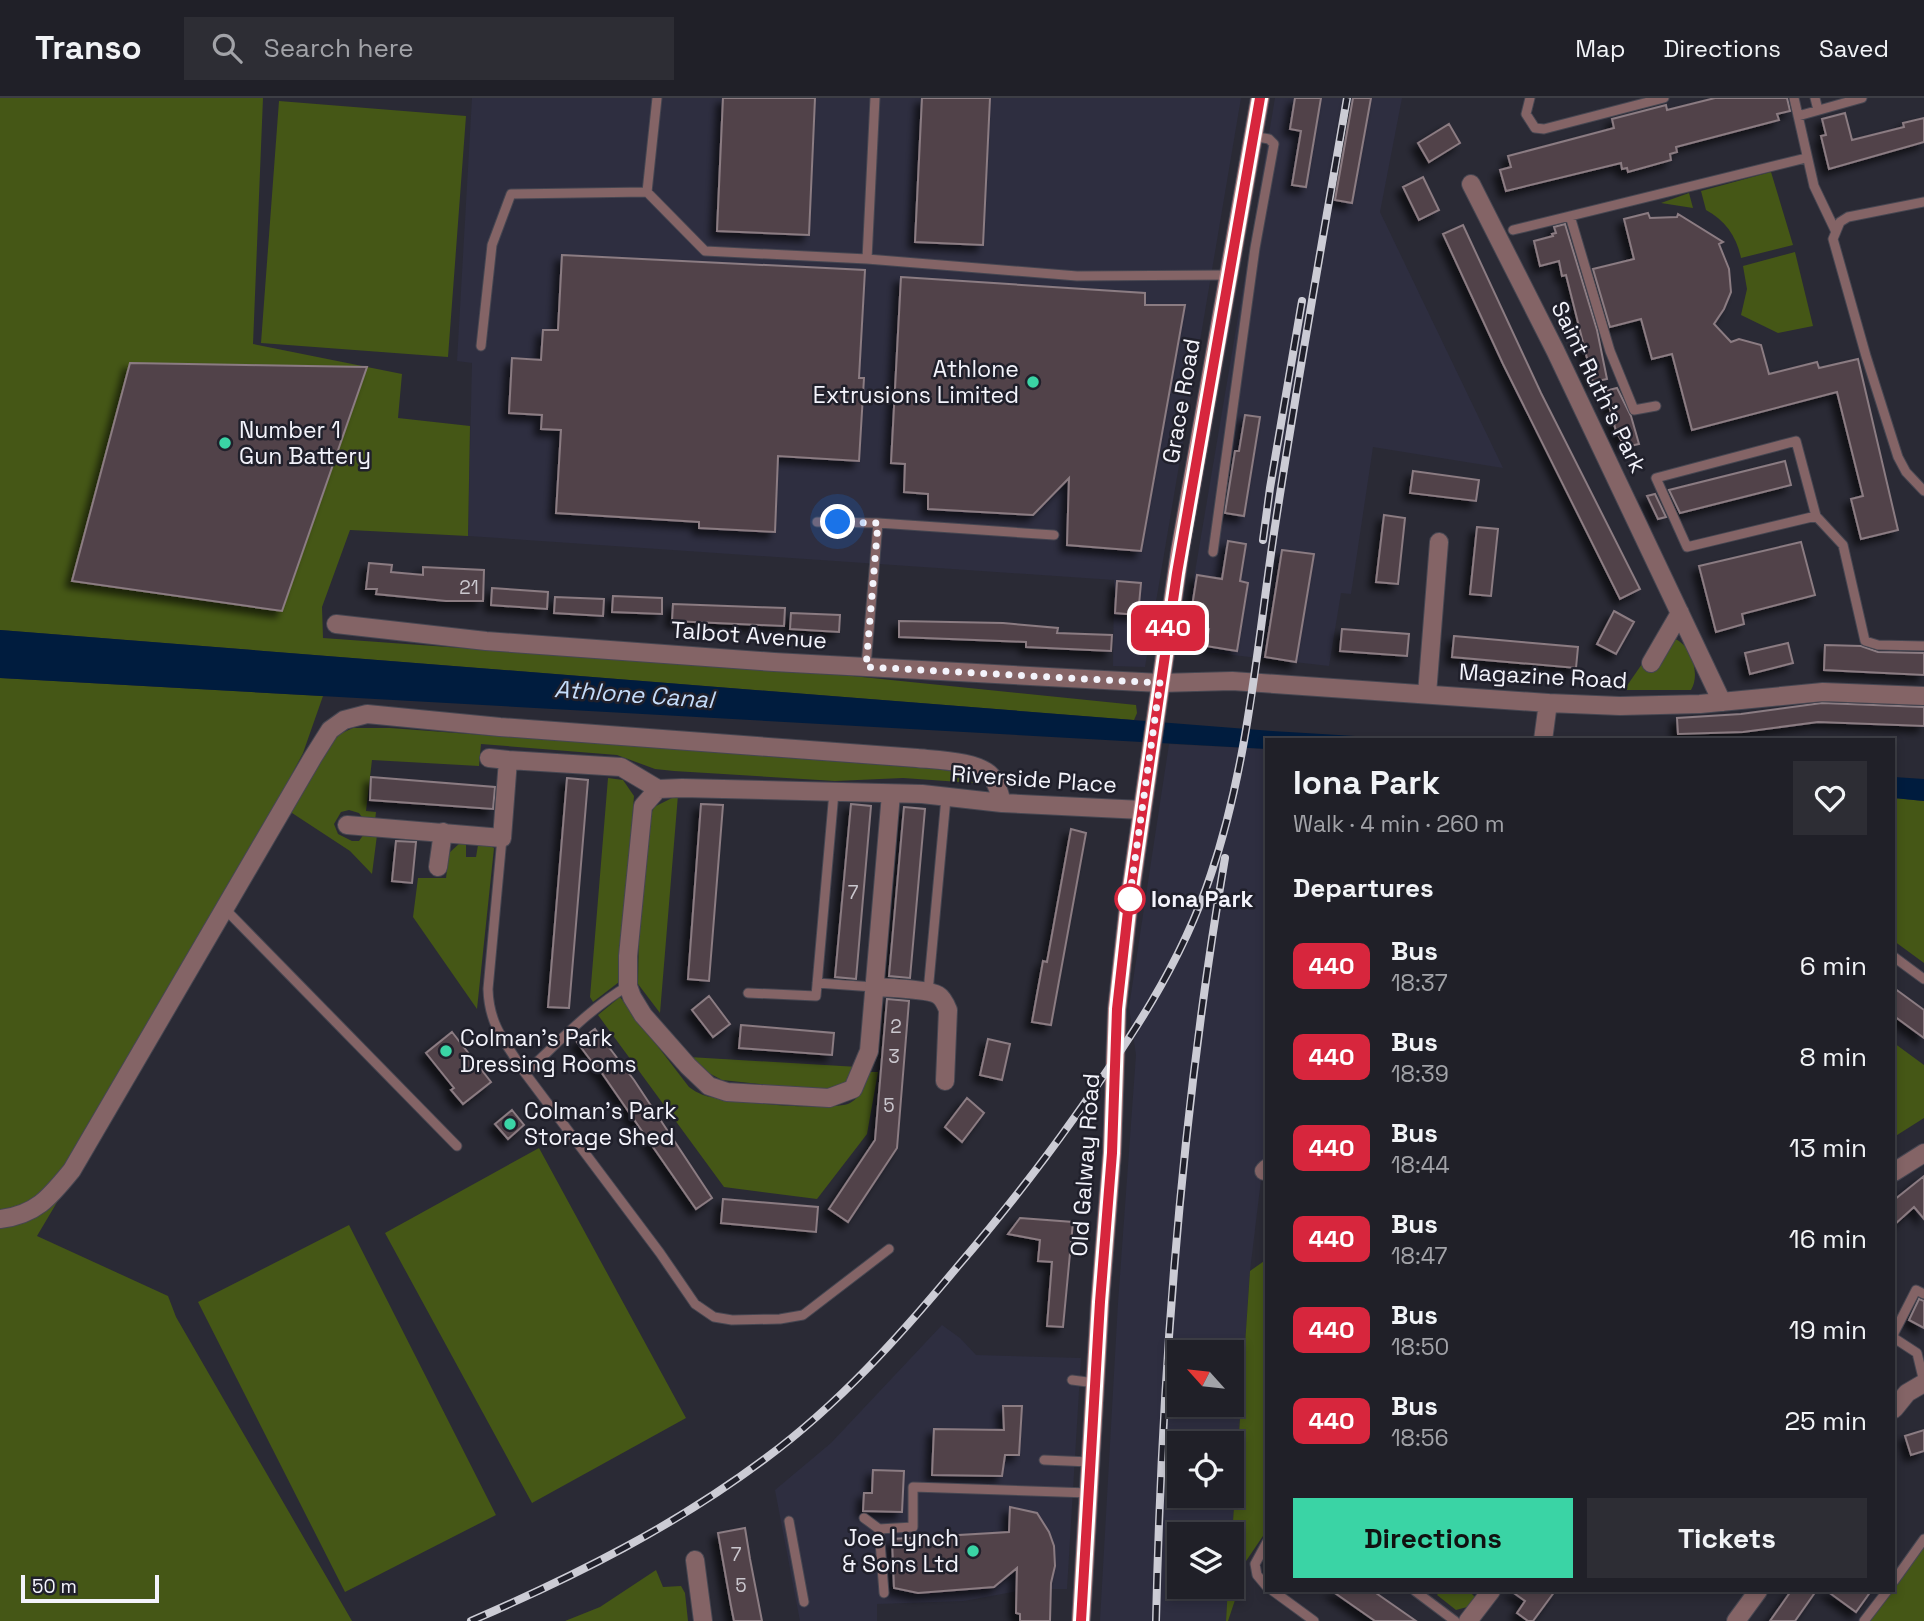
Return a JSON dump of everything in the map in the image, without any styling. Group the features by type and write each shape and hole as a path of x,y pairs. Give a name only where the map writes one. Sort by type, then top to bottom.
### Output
{"main road":[{"name":"Grace Road","path":"1156,713 1227,275 1260,98"},
{"name":"Old Galway Road","path":"1081,1621 1112,1153 1117,1009 1156,713"}],"street":[{"name":"Saint Ruth's Park","path":"1471,184 1555,349 1722,702"},
{"path":"1427,694 1439,542"},
{"path":"1651,663 1680,612"},
{"name":"Talbot Avenue","path":"336,624 486,641 866,667 1160,683"},
{"name":"Magazine Road","path":"1160,683 1231,681 1620,706 1722,702 1823,692 1924,696"},
{"path":"1543,738 1548,703"},
{"path":"0,1219 14,1217 46,1201 72,1170 330,730 344,720 368,714 966,764 992,776 1002,803"},
{"path":"489,758 621,767 658,789 891,794 865,1063 857,1084 849,1093 829,1098 727,1092 709,1086 643,1015 628,986 628,956 643,806 658,789"},
{"path":"347,825 502,838 508,760"},
{"name":"Riverside Place","path":"891,794 1142,810"},
{"path":"438,867 443,832"},
{"path":"874,987 939,995 948,1010 945,1081"},
{"path":"1895,1171 1924,1153"},
{"path":"1895,1408 1907,1393 1924,1383"},
{"path":"695,1560 703,1621"},
{"path":"1468,1621 1490,1592"},
{"path":"1736,1621 1757,1592"}],"lane":[{"path":"647,192 657,98"},
{"path":"867,259 875,98"},
{"path":"1530,98 1526,114 1535,128 1544,129 1664,98"},
{"path":"1794,98 1814,186 1835,230"},
{"path":"1815,98 1818,110"},
{"path":"1798,116 1862,98"},
{"path":"1213,551 1255,248 1274,144 1269,139 1252,136"},
{"path":"1513,230 1806,158"},
{"path":"481,346 492,245 510,194 647,192 705,251 867,259 1077,276 1227,275"},
{"path":"1924,202 1848,217 1840,222 1833,239 1898,457 1913,482 1924,491"},
{"path":"1570,216 1610,351 1634,410 1656,406"},
{"path":"1816,516 1687,547 1656,478 1796,441 1816,516 1843,545 1865,641 1878,645 1924,646"},
{"path":"817,522 878,523 1054,535"},
{"path":"866,667 878,523"},
{"path":"748,993 816,996 834,792"},
{"path":"928,992 946,797"},
{"path":"502,838 488,989 492,1021 526,1073 695,1304 714,1317 732,1320 780,1319 803,1315 889,1249"},
{"path":"225,909 457,1146"},
{"path":"1895,958 1924,979"},
{"path":"817,983 874,987"},
{"path":"526,1073 590,1014 628,986"},
{"path":"1895,1331 1916,1290 1924,1294"},
{"path":"1895,1338 1917,1353 1924,1383"},
{"path":"1072,1380 1095,1382"},
{"path":"1044,1460 1090,1462"},
{"path":"864,1518 879,1529 913,1527 912,1487 1088,1493"},
{"path":"789,1521 804,1602"},
{"path":"879,1529 884,1593"},
{"path":"1895,1580 1924,1539"},
{"path":"1265,1546 1255,1564 1257,1575 1265,1585"},
{"path":"1274,1592 1314,1621"},
{"path":"1416,1592 1455,1621"},
{"path":"1864,1621 1886,1592"}],"shaded area":[{"path":"472,98 1241,98 1145,667 1113,666 1114,580 468,536 472,363 457,361"},
{"path":"1275,98 1402,98 1380,212 1503,468 1373,447 1351,594 1341,593 1329,666 1189,650 1183,643"},
{"path":"1169,744 1265,749 1265,1147 1250,1271 1244,1359 1244,1340 1167,1340 1167,1418 1240,1418 1239,1431 1167,1431 1167,1508 1234,1508 1233,1522 1167,1522 1167,1599 1227,1599 1226,1621 1100,1621 1118,1303 1136,1055 1129,1007"},
{"path":"942,1325 960,1338 976,1355 1081,1358 1067,1589 1029,1589 964,1601 877,1604 877,1621 800,1621 775,1490 831,1443"}],"green space":[{"path":"0,98 263,98 253,344 402,374 398,418 470,426 468,536 350,530 322,607 323,638 852,676 1136,705 1134,720 0,630"},
{"path":"279,101 466,116 448,357 261,343"},
{"path":"1771,172 1793,245 1741,258 1737,243 1729,230 1706,210 1701,191"},
{"path":"1689,193 1693,208 1661,203"},
{"path":"1795,252 1813,326 1778,333 1741,315 1747,289 1743,266"},
{"path":"1673,638 1685,646 1693,660 1695,676 1691,690 1624,690 1642,664 1653,670"},
{"path":"0,678 323,696 303,753 283,791 335,737 353,728 390,728 936,769 952,771 974,783 903,778 835,781 674,771 655,769 617,755 481,744 479,766 372,760 366,811 376,812 375,821 364,820 359,813 349,810 341,812 334,824 338,834 352,841 359,841 364,834 377,835 372,874 350,851 289,811 37,1236 168,1296 176,1317 352,1621 0,1621"},
{"path":"608,778 623,780 634,796 619,982 593,1002 590,997"},
{"path":"678,795 660,1013 638,984 639,927 648,822 654,807"},
{"path":"1895,798 1924,801 1924,963 1895,942"},
{"path":"460,843 466,843 466,857 476,857 478,845 494,848 477,1009 413,917 418,878 446,878 449,853"},
{"path":"620,997 689,1087 703,1095 778,1105 840,1106 857,1097 870,1072 878,1072 867,1134 817,1199 724,1187 598,1015"},
{"path":"1895,1044 1924,1065 1924,1118 1895,1136"},
{"path":"689,1057 858,1067 848,1082 831,1092 722,1080 705,1071"},
{"path":"539,1148 686,1418 532,1503 385,1233"},
{"path":"349,1225 496,1515 345,1592 198,1302"},
{"path":"1265,1260 1265,1533 1244,1564 1244,1522 1233,1522 1234,1508 1244,1508 1244,1431 1239,1431 1240,1418 1244,1418 1244,1359 1250,1271"},
{"path":"1924,1544 1924,1621 1868,1621 1889,1592 1895,1592 1895,1585"},
{"path":"656,1570 663,1587 681,1586 685,1593 688,1621 565,1621 600,1607"},
{"path":"1439,1592 1472,1592 1476,1598 1471,1606 1456,1610 1437,1595"},
{"path":"1227,1599 1235,1599 1228,1621"}],"water":[{"name":"Athlone Canal","path":"0,630 1388,738 1265,738 1265,749 0,678"},
{"path":"1895,777 1924,779 1924,801 1895,798"}],"building":[{"path":"723,98 815,98 809,235 717,231"},
{"path":"922,98 990,98 983,245 915,242"},
{"path":"1295,98 1321,98 1306,187 1292,185 1301,131 1290,129"},
{"path":"1353,98 1371,98 1352,203 1335,200"},
{"path":"1715,98 1787,98 1790,111 1777,114 1779,120 1676,147 1677,152 1670,154 1671,160 1628,172 1627,168 1622,169 1621,163 1506,191 1500,170 1511,167 1508,156 1614,128 1612,119 1666,105 1667,110"},
{"path":"1845,113 1852,140 1904,127 1903,123 1924,118 1924,142 1829,169 1821,136 1826,135 1822,119"},
{"path":"1449,124 1460,143 1429,162 1418,143"},
{"path":"1423,177 1439,210 1419,220 1403,187"},
{"path":"1648,213 1650,218 1677,217 1678,214 1723,242 1719,244 1729,269 1731,292 1714,324 1731,342 1739,339 1761,345 1769,374 1817,362 1819,368 1858,359 1898,530 1861,539 1851,499 1863,496 1837,392 1692,430 1672,354 1652,359 1641,319 1610,327 1593,269 1634,259 1624,219"},
{"path":"1565,224 1597,330 1607,379 1593,382 1566,275 1562,276 1559,261 1540,266 1534,241 1553,236 1552,234 1556,233 1554,227"},
{"path":"1463,225 1541,393 1640,589 1620,599 1503,364 1443,234"},
{"path":"562,255 865,270 859,378 864,378 859,461 778,456 775,532 699,528 699,522 556,513 561,430 541,429 542,415 509,413 512,358 541,360 543,330 558,330"},
{"name":"Athlone Extrusions Limited","path":"901,277 1145,293 1145,305 1185,305 1141,551 1067,545 1069,478 1033,515 928,509 928,494 904,492 905,464 891,463"},
{"name":"Number 1 Gun Battery","path":"130,363 367,367 282,611 72,581"},
{"path":"1617,388 1631,416 1639,444 1625,447 1616,431 1605,391"},
{"path":"1245,415 1260,417 1244,516 1225,513 1235,451 1239,451"},
{"path":"1785,461 1791,485 1680,513 1669,490"},
{"path":"1413,471 1479,480 1476,501 1410,493"},
{"path":"1655,494 1666,517 1658,519 1647,496"},
{"path":"1384,515 1405,518 1398,584 1376,582"},
{"path":"1477,527 1498,529 1491,596 1470,594"},
{"path":"1228,541 1246,544 1240,581 1248,583 1237,651 1206,646 1209,629 1189,626 1197,575 1222,579"},
{"path":"1801,542 1815,595 1742,614 1744,624 1716,632 1699,566"},
{"path":"1282,550 1314,554 1296,662 1265,657"},
{"path":"369,563 392,565 391,572 423,575 423,567 484,570 483,601 446,601 376,594 377,589 366,589"},
{"path":"1117,581 1141,583 1138,615 1115,613"},
{"path":"492,588 548,592 547,609 491,605"},
{"path":"613,596 662,598 662,614 612,612"},
{"path":"555,597 604,599 603,616 554,613"},
{"path":"673,604 785,608 784,626 672,621"},
{"path":"1614,611 1634,622 1616,654 1597,644"},
{"path":"791,613 840,615 839,632 790,629"},
{"path":"899,621 1003,623 1058,628 1057,633 1112,635 1111,651 1026,647 1026,642 899,637"},
{"path":"1342,629 1409,634 1407,656 1340,651"},
{"path":"1454,636 1578,647 1576,668 1452,657"},
{"path":"1788,643 1793,663 1750,674 1745,653"},
{"path":"1825,645 1861,646 1878,652 1924,653 1924,675 1824,670"},
{"path":"1822,703 1924,707 1924,726 1818,722 1743,732 1678,734 1677,718 1741,714"},
{"path":"371,777 495,787 493,809 370,800"},
{"path":"567,778 588,780 569,1008 548,1007"},
{"path":"701,804 723,805 709,981 688,979"},
{"path":"851,804 871,806 856,979 835,977"},
{"path":"904,807 925,809 910,978 889,976"},
{"path":"1071,829 1086,833 1051,1025 1032,1022 1043,961 1047,962"},
{"path":"396,841 416,842 412,883 392,881"},
{"path":"1895,989 1924,1010 1924,1038 1895,1017"},
{"path":"709,996 730,1024 713,1037 692,1010"},
{"path":"887,999 909,1001 897,1148 848,1222 829,1209 875,1140"},
{"path":"741,1025 834,1033 832,1055 739,1048"},
{"path":"595,1029 634,1080 712,1198 696,1209 599,1069 577,1042"},
{"path":"452,1032 491,1082 463,1104 451,1090 454,1088 426,1053"},
{"path":"988,1039 1010,1044 1002,1080 980,1075"},
{"path":"967,1098 984,1113 962,1142 945,1127"},
{"name":"Colman's Park Storage Shed","path":"512,1110 524,1125 508,1139 495,1124"},
{"path":"1924,1176 1924,1219 1914,1207 1895,1224 1895,1199"},
{"path":"723,1199 818,1207 816,1232 721,1223"},
{"path":"1020,1218 1073,1222 1063,1327 1047,1326 1052,1262 1038,1261 1040,1240 1008,1234"},
{"path":"1919,1299 1924,1301 1924,1328 1909,1320"},
{"path":"1003,1406 1022,1406 1019,1455 1005,1455 1002,1476 932,1475 934,1429 1004,1430"},
{"path":"1924,1430 1924,1451 1911,1455 1905,1436"},
{"path":"873,1470 904,1471 902,1512 863,1511 864,1493 872,1493"},
{"name":"Joe Lynch & Sons Ltd","path":"1010,1507 1037,1513 1054,1546 1050,1621 1020,1621 1020,1614 1016,1613 1017,1568 994,1587 918,1593 894,1588 892,1539 1009,1532"},
{"path":"745,1528 762,1621 734,1621 731,1606 718,1533"},
{"path":"1333,1592 1374,1592 1416,1621 1375,1621"},
{"path":"1512,1592 1554,1592 1533,1621 1528,1621 1517,1613 1525,1601"},
{"path":"1790,1592 1815,1592 1795,1621 1770,1621"},
{"path":"1828,1592 1870,1592 1856,1612"}],"railway":[{"path":"471,1621 586,1568 660,1528 731,1483 819,1415 891,1343 1003,1212 1094,1089 1152,1001 1185,940 1199,907 1224,833 1234,791 1250,705 1291,424 1347,98"},
{"path":"1263,540 1302,301"},
{"path":"1156,1621 1163,1430 1177,1238 1197,1048 1225,858"}],"bus line":[{"name":"440","path":"1081,1621 1100,1302 1112,1153 1117,1009 1129,902 1177,573 1260,98"}],"place":[{"name":"Athlone Extrusions Limited","path":"1033,382"},
{"name":"Number 1 Gun Battery","path":"225,443"},
{"name":"Iona Park","path":"1130,899"},
{"name":"Colman's Park Dressing Rooms","path":"446,1051"},
{"name":"Colman's Park Storage Shed","path":"510,1124"},
{"name":"Joe Lynch & Sons Ltd","path":"973,1551"}],"route":[{"path":"838,522 878,523 866,667 1160,683 1129,902 1130,899"}]}
